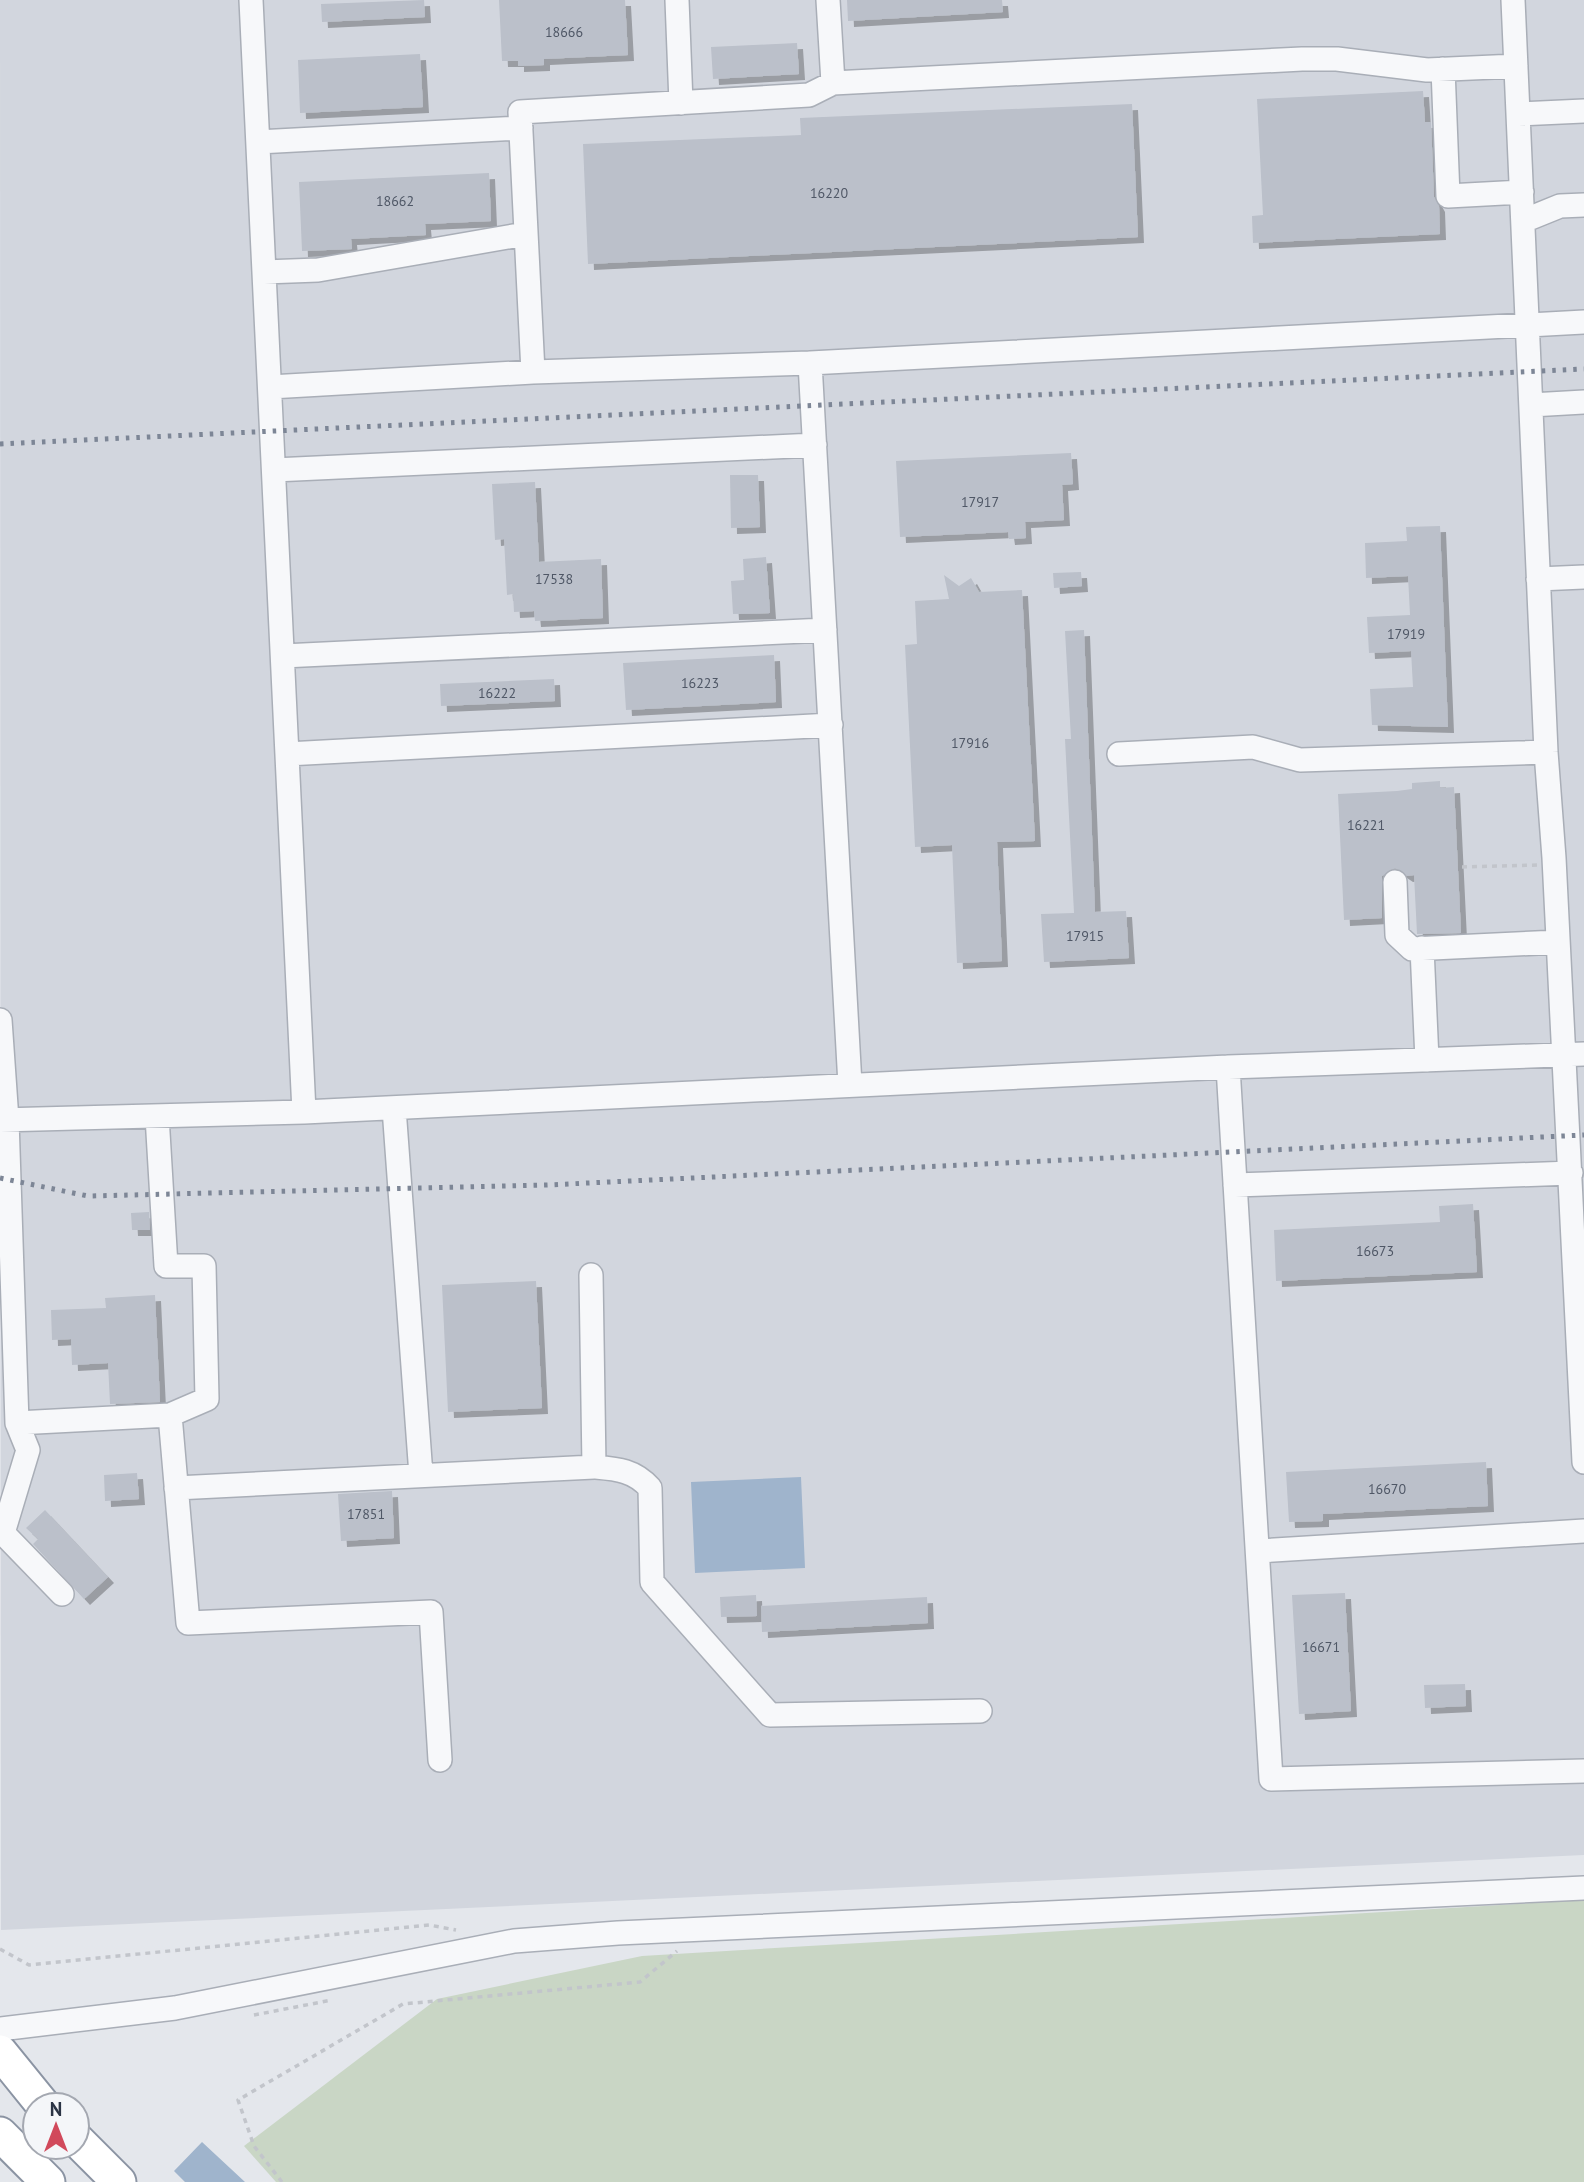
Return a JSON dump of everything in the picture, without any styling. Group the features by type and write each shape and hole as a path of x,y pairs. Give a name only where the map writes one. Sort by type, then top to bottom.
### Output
{"highway":[{"path":"0,2052 32,2091"},
{"path":"0,2134 48,2182"},
{"path":"91,2154 119,2182"}],"street":[{"path":"251,0 304,1112"},
{"path":"677,0 681,103"},
{"path":"828,0 833,83"},
{"path":"1513,0 1546,752 1558,942 1574,1055 1571,1173 1578,1228 1584,1462"},
{"path":"533,372 520,112 809,96 833,83 1302,59 1337,59 1391,68 1516,66"},
{"path":"1443,69 1448,195 1522,192"},
{"path":"1518,114 1584,111"},
{"path":"258,142 521,128"},
{"path":"1523,221 1560,206 1584,205"},
{"path":"264,272 318,270 525,234"},
{"path":"270,387 533,372 810,363 1584,322"},
{"path":"810,363 850,1086"},
{"path":"1531,405 1584,402"},
{"path":"274,470 815,445"},
{"path":"1538,579 1584,576"},
{"path":"283,656 825,630"},
{"path":"287,754 831,725"},
{"path":"1119,754 1253,747 1300,760 1546,752"},
{"path":"1395,882 1397,935 1412,949 1558,942"},
{"path":"1422,948 1427,1060"},
{"path":"0,1020 6,1305 18,1423 27,1450 2,1531 62,1594"},
{"path":"4,1120 304,1112 1227,1067 1574,1055"},
{"path":"1227,1067 1271,1779 1584,1771"},
{"path":"394,1108 421,1475"},
{"path":"18,1423 170,1415 207,1399 204,1266 166,1266 157,1116"},
{"path":"1235,1185 1571,1173"},
{"path":"591,1275 594,1467"},
{"path":"170,1415 188,1623 431,1612 440,1760"},
{"path":"176,1488 594,1467 623,1470 639,1476 650,1488 652,1582 770,1715 980,1710"},
{"path":"1259,1551 1584,1531"},
{"path":"0,2029 175,2008 279,1985 513,1941 618,1933 700,1932 1584,1888"}],"path":[{"path":"1462,867 1540,865"},
{"path":"0,1949 29,1965 429,1925 465,1932"},
{"path":"282,2182 254,2146 238,2100 403,2004 639,1982 700,1932"}],"shaded area":[{"path":"0,0 1584,0 1584,1855 1,1930"}],"green space":[{"path":"1584,1900 1584,2182 276,2182 244,2146 437,1999 642,1956"}],"water":[{"path":"801,1477 805,1568 695,1573 691,1482"},
{"path":"202,2142 245,2182 185,2182 174,2171"}],"building":[{"path":"424,0 425,17 322,22 321,4"},
{"path":"499,0 625,0 628,55 544,59 544,65 518,66 518,61 502,61"},
{"path":"847,0 1002,0 1003,12 848,21"},
{"path":"797,43 799,74 713,79 711,47"},
{"path":"420,54 423,107 300,113 298,60"},
{"path":"1423,91 1425,122 1431,122 1434,197 1439,206 1440,234 1253,243 1252,216 1263,215 1257,99"},
{"path":"1132,104 1138,237 588,264 583,144 801,135 800,118"},
{"path":"489,173 491,221 425,224 426,235 351,239 352,249 302,251 299,182"},
{"path":"1071,453 1073,484 1062,485 1064,520 1025,522 1026,538 1009,539 1008,532 900,537 896,461"},
{"path":"730,475 758,475 760,527 731,528"},
{"path":"535,482 539,562 601,559 603,618 535,621 534,611 514,612 513,594 507,595 504,539 495,540 492,484"},
{"path":"1440,526 1448,727 1372,725 1370,689 1413,687 1411,651 1369,653 1367,617 1410,615 1408,576 1366,578 1365,543 1407,541 1406,527"},
{"path":"766,557 770,613 733,614 731,581 744,580 743,559"},
{"path":"1081,572 1082,586 1054,588 1053,573"},
{"path":"944,575 959,586 971,578 979,592 1022,590 1035,841 997,842 1002,961 957,963 952,845 915,847 905,645 917,644 915,601 949,599"},
{"path":"1084,630 1095,912 1126,911 1129,958 1044,962 1041,914 1074,913 1065,739 1071,739 1065,631"},
{"path":"774,655 776,702 626,710 623,663"},
{"path":"554,679 555,701 441,706 440,684"},
{"path":"1440,781 1440,788 1454,787 1461,933 1417,934 1414,875 1407,876 1395,868 1382,876 1382,918 1344,920 1338,794 1397,791 1412,789 1412,783"},
{"path":"1473,1204 1477,1272 1276,1281 1274,1230 1440,1222 1439,1206"},
{"path":"149,1212 150,1230 132,1230 131,1213"},
{"path":"536,1281 542,1408 448,1412 442,1285"},
{"path":"155,1295 160,1402 110,1404 108,1363 72,1365 71,1339 52,1340 51,1310 106,1308 105,1298"},
{"path":"1486,1462 1488,1506 1323,1514 1323,1521 1289,1522 1286,1472"},
{"path":"137,1473 139,1499 105,1501 104,1475"},
{"path":"392,1491 394,1538 341,1541 338,1494"},
{"path":"45,1510 108,1577 84,1599 33,1544 38,1539 26,1528"},
{"path":"1345,1593 1351,1711 1299,1714 1292,1595"},
{"path":"756,1595 757,1616 721,1617 720,1597"},
{"path":"927,1597 928,1623 762,1632 761,1606"},
{"path":"1465,1684 1466,1706 1425,1708 1424,1685"}],"railway":[{"path":"0,444 1584,369"},
{"path":"0,1178 88,1196 547,1185 1584,1135"}]}
